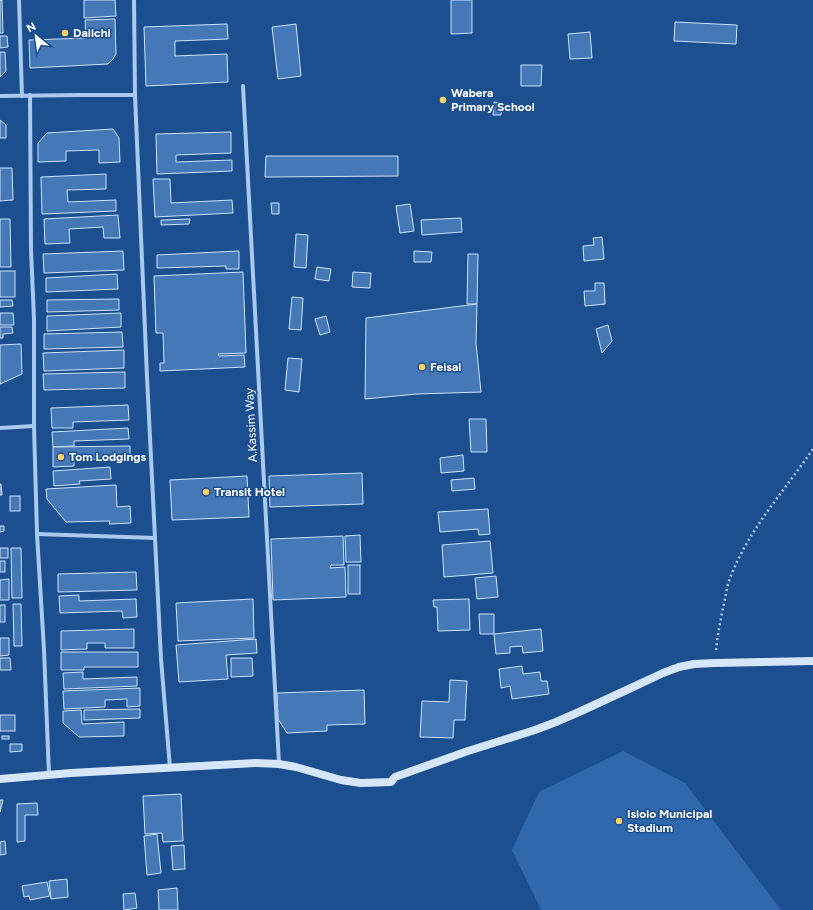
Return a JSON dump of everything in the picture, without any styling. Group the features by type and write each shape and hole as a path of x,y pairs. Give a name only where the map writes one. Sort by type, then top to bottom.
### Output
{"street":[{"path":"19,0 22,96"},
{"path":"134,0 135,95 147,377 161,659 170,768"},
{"name":"A.Kassim Way","path":"243,86 279,764"},
{"path":"30,95 31,250 34,319 34,426 37,534 44,650 48,775"},
{"path":"0,96 135,95"},
{"path":"0,428 34,426"},
{"path":"37,534 155,538"},
{"path":"0,779 256,763 279,764 341,780 361,783 391,782 396,777 556,722 679,667 694,664 714,663 813,661"}],"path":[{"path":"714,663 721,616 729,582 743,550 762,519 813,449"}],"shaded area":[{"name":"Isiolo Municipal Stadium","path":"623,751 685,783 781,910 541,910 512,850 539,792"}],"building":[{"path":"0,0 2,0 3,33 0,33"},
{"path":"84,0 115,0 116,16 84,18"},
{"path":"451,0 472,0 472,33 451,34"},
{"path":"115,19 116,54 108,64 30,68 29,40 86,38 85,20"},
{"path":"675,22 737,25 736,44 674,41"},
{"path":"227,24 228,39 175,41 175,56 227,54 228,82 146,86 144,27"},
{"path":"296,24 301,76 278,79 272,27"},
{"path":"590,32 592,58 570,59 568,34"},
{"path":"0,36 7,36 8,47 0,48"},
{"path":"0,52 5,52 6,71 0,77"},
{"path":"521,65 542,65 541,86 521,86"},
{"path":"494,102 502,103 501,115 493,115"},
{"path":"0,120 6,125 6,138 0,138"},
{"path":"113,129 119,138 120,162 99,163 99,150 66,151 66,161 38,162 38,143 47,133"},
{"path":"231,132 231,153 176,155 176,162 232,160 232,171 157,174 156,134"},
{"path":"266,156 398,156 398,176 265,177"},
{"path":"0,168 12,168 13,200 0,201"},
{"path":"106,174 106,189 67,190 68,202 116,200 116,211 42,214 41,177"},
{"path":"153,179 170,179 171,203 232,200 233,213 155,217"},
{"path":"271,203 279,203 279,214 272,214"},
{"path":"410,204 414,231 400,233 396,206"},
{"path":"118,215 120,238 104,238 103,227 69,229 70,243 45,244 44,219"},
{"path":"461,218 462,232 422,235 421,220"},
{"path":"0,219 10,219 11,267 0,267"},
{"path":"190,219 189,224 161,225 161,220"},
{"path":"296,234 308,235 306,268 294,267"},
{"path":"602,237 604,259 584,261 583,246 594,245 593,238"},
{"path":"123,251 124,270 44,273 43,254"},
{"path":"239,251 239,269 226,269 226,266 157,268 157,255"},
{"path":"414,251 432,252 431,262 414,262"},
{"path":"468,254 478,254 477,304 467,304"},
{"path":"317,267 331,269 329,281 315,279"},
{"path":"0,271 15,271 15,297 0,297"},
{"path":"243,272 246,353 218,354 219,356 244,355 245,367 160,371 160,363 164,363 163,333 156,333 154,276"},
{"path":"353,272 371,273 370,288 352,287"},
{"path":"117,274 118,289 46,292 46,278"},
{"path":"595,283 604,283 605,304 585,306 584,291 595,291"},
{"path":"292,297 303,298 301,330 289,329"},
{"path":"119,299 119,310 47,312 47,300"},
{"path":"0,300 12,300 13,306 0,307"},
{"name":"Feisal","path":"477,304 476,343 481,392 417,394 365,399 366,318"},
{"path":"0,313 13,313 14,325 0,325"},
{"path":"121,313 121,327 47,331 47,316"},
{"path":"326,316 330,332 320,335 315,319"},
{"path":"608,325 612,341 602,353 596,329"},
{"path":"0,327 12,327 13,333 3,334 3,338 0,338"},
{"path":"122,332 123,347 44,349 44,334"},
{"path":"21,344 22,374 0,384 0,345"},
{"path":"124,350 124,368 44,371 43,353"},
{"path":"288,358 302,359 299,392 285,390"},
{"path":"125,372 125,388 44,390 43,374"},
{"path":"128,405 129,420 73,422 73,428 52,428 51,408"},
{"path":"469,419 486,419 487,452 471,452"},
{"path":"128,428 129,439 74,441 74,446 53,447 52,432"},
{"path":"130,446 130,458 74,460 74,466 53,467 53,447"},
{"path":"463,455 464,471 441,473 440,458"},
{"path":"110,467 111,479 79,481 80,484 54,486 53,471"},
{"path":"362,473 363,504 270,507 269,476"},
{"path":"247,476 249,517 172,520 170,480"},
{"path":"474,478 475,489 452,491 451,480"},
{"path":"1,484 2,495 0,495"},
{"path":"116,485 117,507 130,506 131,523 109,524 110,521 66,522 47,499 46,489"},
{"path":"10,496 20,496 20,511 10,511"},
{"path":"488,509 490,534 479,535 478,529 440,532 438,512"},
{"path":"0,526 4,526 4,531 0,532"},
{"path":"360,535 361,562 346,562 345,536"},
{"path":"343,536 344,565 331,565 330,568 345,567 346,597 273,600 271,539"},
{"path":"490,541 493,573 444,577 442,545"},
{"path":"0,548 8,548 8,558 0,558"},
{"path":"11,548 21,548 22,598 12,598"},
{"path":"0,561 5,561 5,572 0,572"},
{"path":"348,565 360,565 360,594 348,594"},
{"path":"136,572 137,590 58,592 58,574"},
{"path":"496,576 498,597 477,599 475,578"},
{"path":"9,579 9,600 0,600 0,580"},
{"path":"79,595 79,601 136,599 137,617 123,618 122,611 60,613 59,596"},
{"path":"253,599 254,638 178,641 176,603"},
{"path":"469,599 470,630 438,631 437,607 434,607 433,600"},
{"path":"13,604 21,604 22,646 14,646"},
{"path":"0,605 5,605 5,622 0,622"},
{"path":"479,614 494,614 494,634 480,634"},
{"path":"134,629 134,648 105,648 105,643 87,643 87,649 61,650 61,631"},
{"path":"541,629 543,651 523,653 522,646 510,647 510,653 496,654 494,634"},
{"path":"0,638 9,638 9,655 0,656"},
{"path":"256,639 257,653 226,655 228,679 179,682 176,645"},
{"path":"61,652 138,652 138,667 84,667 84,670 61,670"},
{"path":"0,658 10,658 11,670 0,670"},
{"path":"231,658 252,658 253,676 231,677"},
{"path":"522,666 523,674 540,672 541,681 547,681 549,694 512,699 510,686 501,688 499,669"},
{"path":"83,672 83,679 137,677 137,686 64,689 63,673"},
{"path":"450,680 467,681 465,720 454,720 453,738 420,737 422,701 449,702"},
{"path":"140,688 140,706 127,707 127,699 105,700 105,707 64,709 63,691"},
{"path":"364,690 365,724 327,725 327,731 287,733 278,719 277,693"},
{"path":"140,709 140,718 84,720 84,710"},
{"path":"81,710 82,724 124,722 124,736 79,737 63,723 63,711"},
{"path":"0,715 15,715 15,731 0,731"},
{"path":"2,736 9,736 9,739 2,739"},
{"path":"10,744 22,744 22,751 10,752"},
{"path":"181,794 183,841 163,842 162,833 145,834 143,796"},
{"path":"0,800 3,800 0,812"},
{"path":"37,803 38,815 25,815 25,841 17,842 17,804"},
{"path":"157,834 161,873 147,875 144,836"},
{"path":"5,841 6,854 0,855 0,842"},
{"path":"184,845 185,869 173,870 171,846"},
{"path":"67,879 68,897 51,899 49,881"},
{"path":"47,882 50,896 30,900 29,896 24,897 22,886"},
{"path":"177,888 178,910 159,910 158,890"},
{"path":"135,893 137,908 124,910 123,894"}],"place":[{"name":"Daiichi","path":"65,33"},
{"name":"Wabera Primary School","path":"443,100"},
{"name":"Feisal","path":"422,367"},
{"name":"Tom Lodgings","path":"61,457"},
{"name":"Transit Hotel","path":"206,492"},
{"name":"Isiolo Municipal Stadium","path":"619,821"}]}
